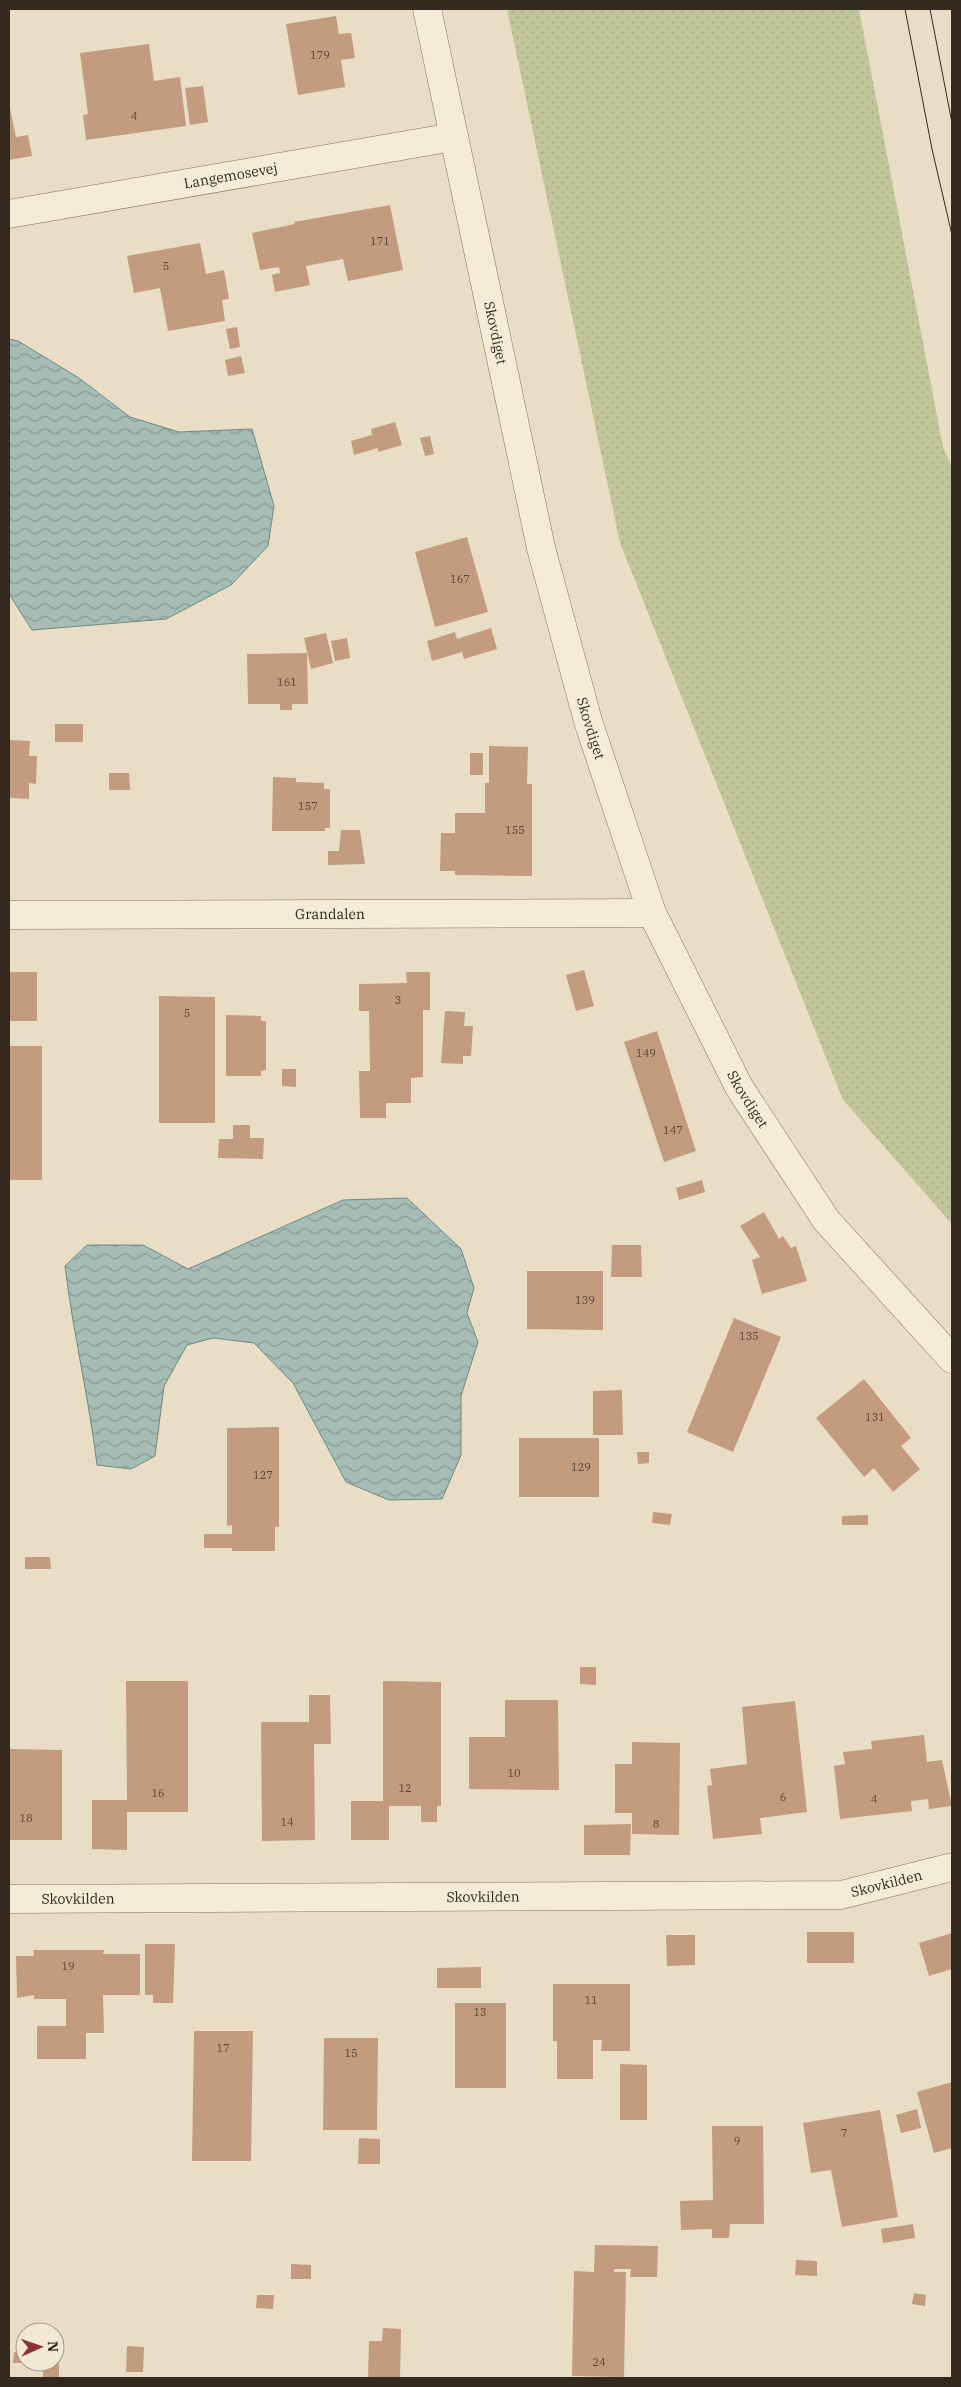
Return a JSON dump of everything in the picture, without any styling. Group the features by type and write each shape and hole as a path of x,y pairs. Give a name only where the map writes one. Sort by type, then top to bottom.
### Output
{"street":[{"name":"Skovdiget","path":"427,9 541,548 588,721 652,913 738,1087 826,1220 952,1359"},
{"name":"Langemosevej","path":"9,214 453,137"},
{"name":"Grandalen","path":"9,915 652,913"},
{"name":"Skovkilden","path":"9,1899 841,1895 952,1867"}],"green space":[{"path":"507,9 859,9 943,447 952,467 952,1224 843,1100 620,543"}],"water":[{"path":"9,339 18,341 79,378 130,417 179,432 252,429 274,506 268,546 231,585 166,619 32,630 9,594"},
{"path":"407,1198 461,1249 474,1288 467,1313 478,1342 461,1396 461,1455 442,1499 389,1500 346,1482 293,1383 254,1343 213,1338 187,1345 164,1386 155,1456 131,1469 97,1465 65,1266 87,1245 143,1245 188,1269 343,1200"}],"building":[{"path":"336,16 339,34 351,33 355,58 341,60 345,87 298,95 286,24"},
{"path":"149,44 154,81 180,77 186,126 86,140 83,115 88,114 80,53"},
{"path":"203,86 208,122 190,125 185,88"},
{"path":"9,104 16,137 28,135 32,156 9,160"},
{"path":"390,205 403,270 348,281 343,259 306,266 310,285 275,292 272,275 280,273 279,267 260,270 252,233 295,224 294,222"},
{"path":"200,243 206,274 224,270 229,299 222,300 225,321 168,331 160,288 134,293 127,256"},
{"path":"237,327 240,347 230,349 226,329"},
{"path":"241,356 245,373 228,376 225,360"},
{"path":"395,422 402,445 378,452 378,448 354,455 351,441 372,435 371,429"},
{"path":"430,436 434,454 425,456 420,438"},
{"path":"467,537 488,612 435,627 415,552"},
{"path":"491,628 497,649 464,659 462,652 432,661 427,641 455,632 457,639"},
{"path":"326,633 333,663 311,669 304,638"},
{"path":"347,638 350,658 335,661 331,641"},
{"path":"307,653 308,704 292,704 292,710 280,710 280,704 248,704 247,654"},
{"path":"55,724 83,724 83,742 55,742"},
{"path":"9,740 30,741 29,756 37,756 36,784 29,783 29,799 9,798"},
{"path":"489,746 528,747 527,784 532,784 532,876 455,875 455,871 440,871 441,833 455,833 455,813 485,813 485,783 489,783"},
{"path":"470,753 483,753 483,775 470,775"},
{"path":"109,773 129,773 130,790 109,790"},
{"path":"273,777 296,778 296,782 324,783 324,789 330,789 330,828 325,828 325,831 272,831"},
{"path":"341,830 360,830 365,864 328,865 328,851 339,851"},
{"path":"584,970 594,1006 576,1011 566,975"},
{"path":"9,972 37,972 37,1021 9,1021"},
{"path":"406,972 430,972 430,1010 423,1010 423,1077 411,1078 411,1103 386,1103 386,1118 360,1118 359,1071 370,1071 369,1011 359,1011 359,984 407,983"},
{"path":"159,996 215,997 215,1123 159,1123"},
{"path":"445,1011 465,1012 464,1026 473,1026 471,1056 463,1056 463,1064 441,1063"},
{"path":"226,1015 261,1016 261,1021 266,1021 266,1070 261,1071 261,1076 226,1076"},
{"path":"657,1031 696,1151 664,1162 624,1042"},
{"path":"9,1046 42,1046 42,1180 9,1180"},
{"path":"282,1069 296,1069 296,1087 282,1086"},
{"path":"233,1125 250,1125 250,1138 264,1138 263,1159 218,1158 219,1139 233,1139"},
{"path":"702,1180 705,1192 679,1200 676,1188"},
{"path":"764,1212 779,1239 783,1236 791,1248 796,1246 807,1281 762,1294 752,1260 760,1257 740,1226"},
{"path":"612,1245 641,1245 642,1277 611,1277"},
{"path":"527,1271 603,1271 603,1330 527,1329"},
{"path":"734,1318 781,1337 733,1452 687,1432"},
{"path":"864,1379 911,1438 901,1446 920,1469 893,1492 874,1468 864,1477 816,1418"},
{"path":"622,1390 623,1435 593,1435 593,1391"},
{"path":"279,1427 279,1527 275,1527 275,1551 232,1551 232,1548 204,1548 204,1534 232,1534 232,1525 227,1526 227,1428"},
{"path":"519,1438 599,1438 599,1497 519,1497"},
{"path":"637,1452 649,1452 649,1463 638,1464"},
{"path":"653,1512 672,1514 670,1525 652,1523"},
{"path":"868,1515 868,1525 842,1525 842,1516"},
{"path":"25,1557 50,1557 51,1569 25,1569"},
{"path":"580,1667 596,1667 596,1685 580,1684"},
{"path":"126,1681 188,1681 188,1812 127,1812 127,1850 92,1849 92,1800 127,1800"},
{"path":"383,1681 441,1682 441,1806 437,1806 437,1822 421,1822 421,1806 389,1806 389,1840 351,1840 351,1801 383,1801"},
{"path":"309,1695 330,1695 331,1744 314,1744 315,1840 262,1841 261,1722 309,1722"},
{"path":"505,1700 558,1700 559,1790 469,1789 469,1737 505,1737"},
{"path":"795,1701 807,1812 760,1818 762,1834 713,1839 707,1786 712,1785 710,1769 747,1764 742,1707"},
{"path":"924,1735 927,1762 942,1760 952,1806 929,1809 928,1799 911,1801 912,1811 840,1819 834,1766 845,1764 843,1752 872,1749 871,1741"},
{"path":"632,1742 680,1743 679,1835 632,1834 632,1813 615,1813 615,1764 632,1764"},
{"path":"9,1749 62,1750 62,1840 9,1840"},
{"path":"631,1824 630,1855 584,1855 584,1825"},
{"path":"807,1932 854,1932 854,1963 807,1963"},
{"path":"952,1933 952,1969 929,1976 919,1943"},
{"path":"666,1935 695,1935 695,1965 667,1966"},
{"path":"145,1944 175,1944 173,2003 153,2003 153,1995 145,1995"},
{"path":"33,1950 104,1950 103,1954 140,1954 140,1995 103,1995 104,2033 86,2033 86,2059 37,2059 37,2026 66,2026 66,1999 34,1999 34,1995 17,1998 16,1956 34,1956"},
{"path":"481,1967 481,1988 437,1988 437,1968"},
{"path":"553,1984 630,1984 630,2051 601,2051 602,2040 593,2040 593,2079 557,2079 557,2041 553,2041"},
{"path":"455,2003 506,2003 506,2088 455,2088"},
{"path":"194,2031 253,2031 251,2161 192,2161"},
{"path":"324,2038 378,2038 377,2130 323,2130"},
{"path":"620,2064 647,2065 647,2120 620,2120"},
{"path":"952,2082 952,2148 934,2153 917,2092"},
{"path":"917,2109 921,2128 901,2133 896,2115"},
{"path":"880,2110 898,2217 842,2227 831,2170 811,2173 803,2123"},
{"path":"712,2126 763,2126 764,2224 730,2224 729,2238 712,2238 712,2229 681,2230 680,2201 713,2200"},
{"path":"359,2138 380,2139 380,2164 358,2164"},
{"path":"913,2224 915,2238 883,2243 881,2229"},
{"path":"595,2245 658,2246 657,2277 630,2277 631,2269 614,2269 614,2272 626,2272 624,2377 572,2376 574,2271 594,2272"},
{"path":"796,2260 817,2261 817,2276 795,2275"},
{"path":"291,2264 311,2265 311,2279 291,2279"},
{"path":"914,2293 926,2295 925,2306 912,2304"},
{"path":"257,2295 274,2295 273,2309 256,2308"},
{"path":"383,2328 401,2329 400,2378 368,2378 369,2341 382,2341"},
{"path":"127,2346 144,2347 143,2372 126,2372"},
{"path":"14,2352 15,2352 15,2363 13,2363"},
{"path":"43,2372 59,2372 59,2378 43,2378"}],"tram line":[{"path":"905,9 932,149 952,235"},
{"path":"930,9 952,123"}]}
